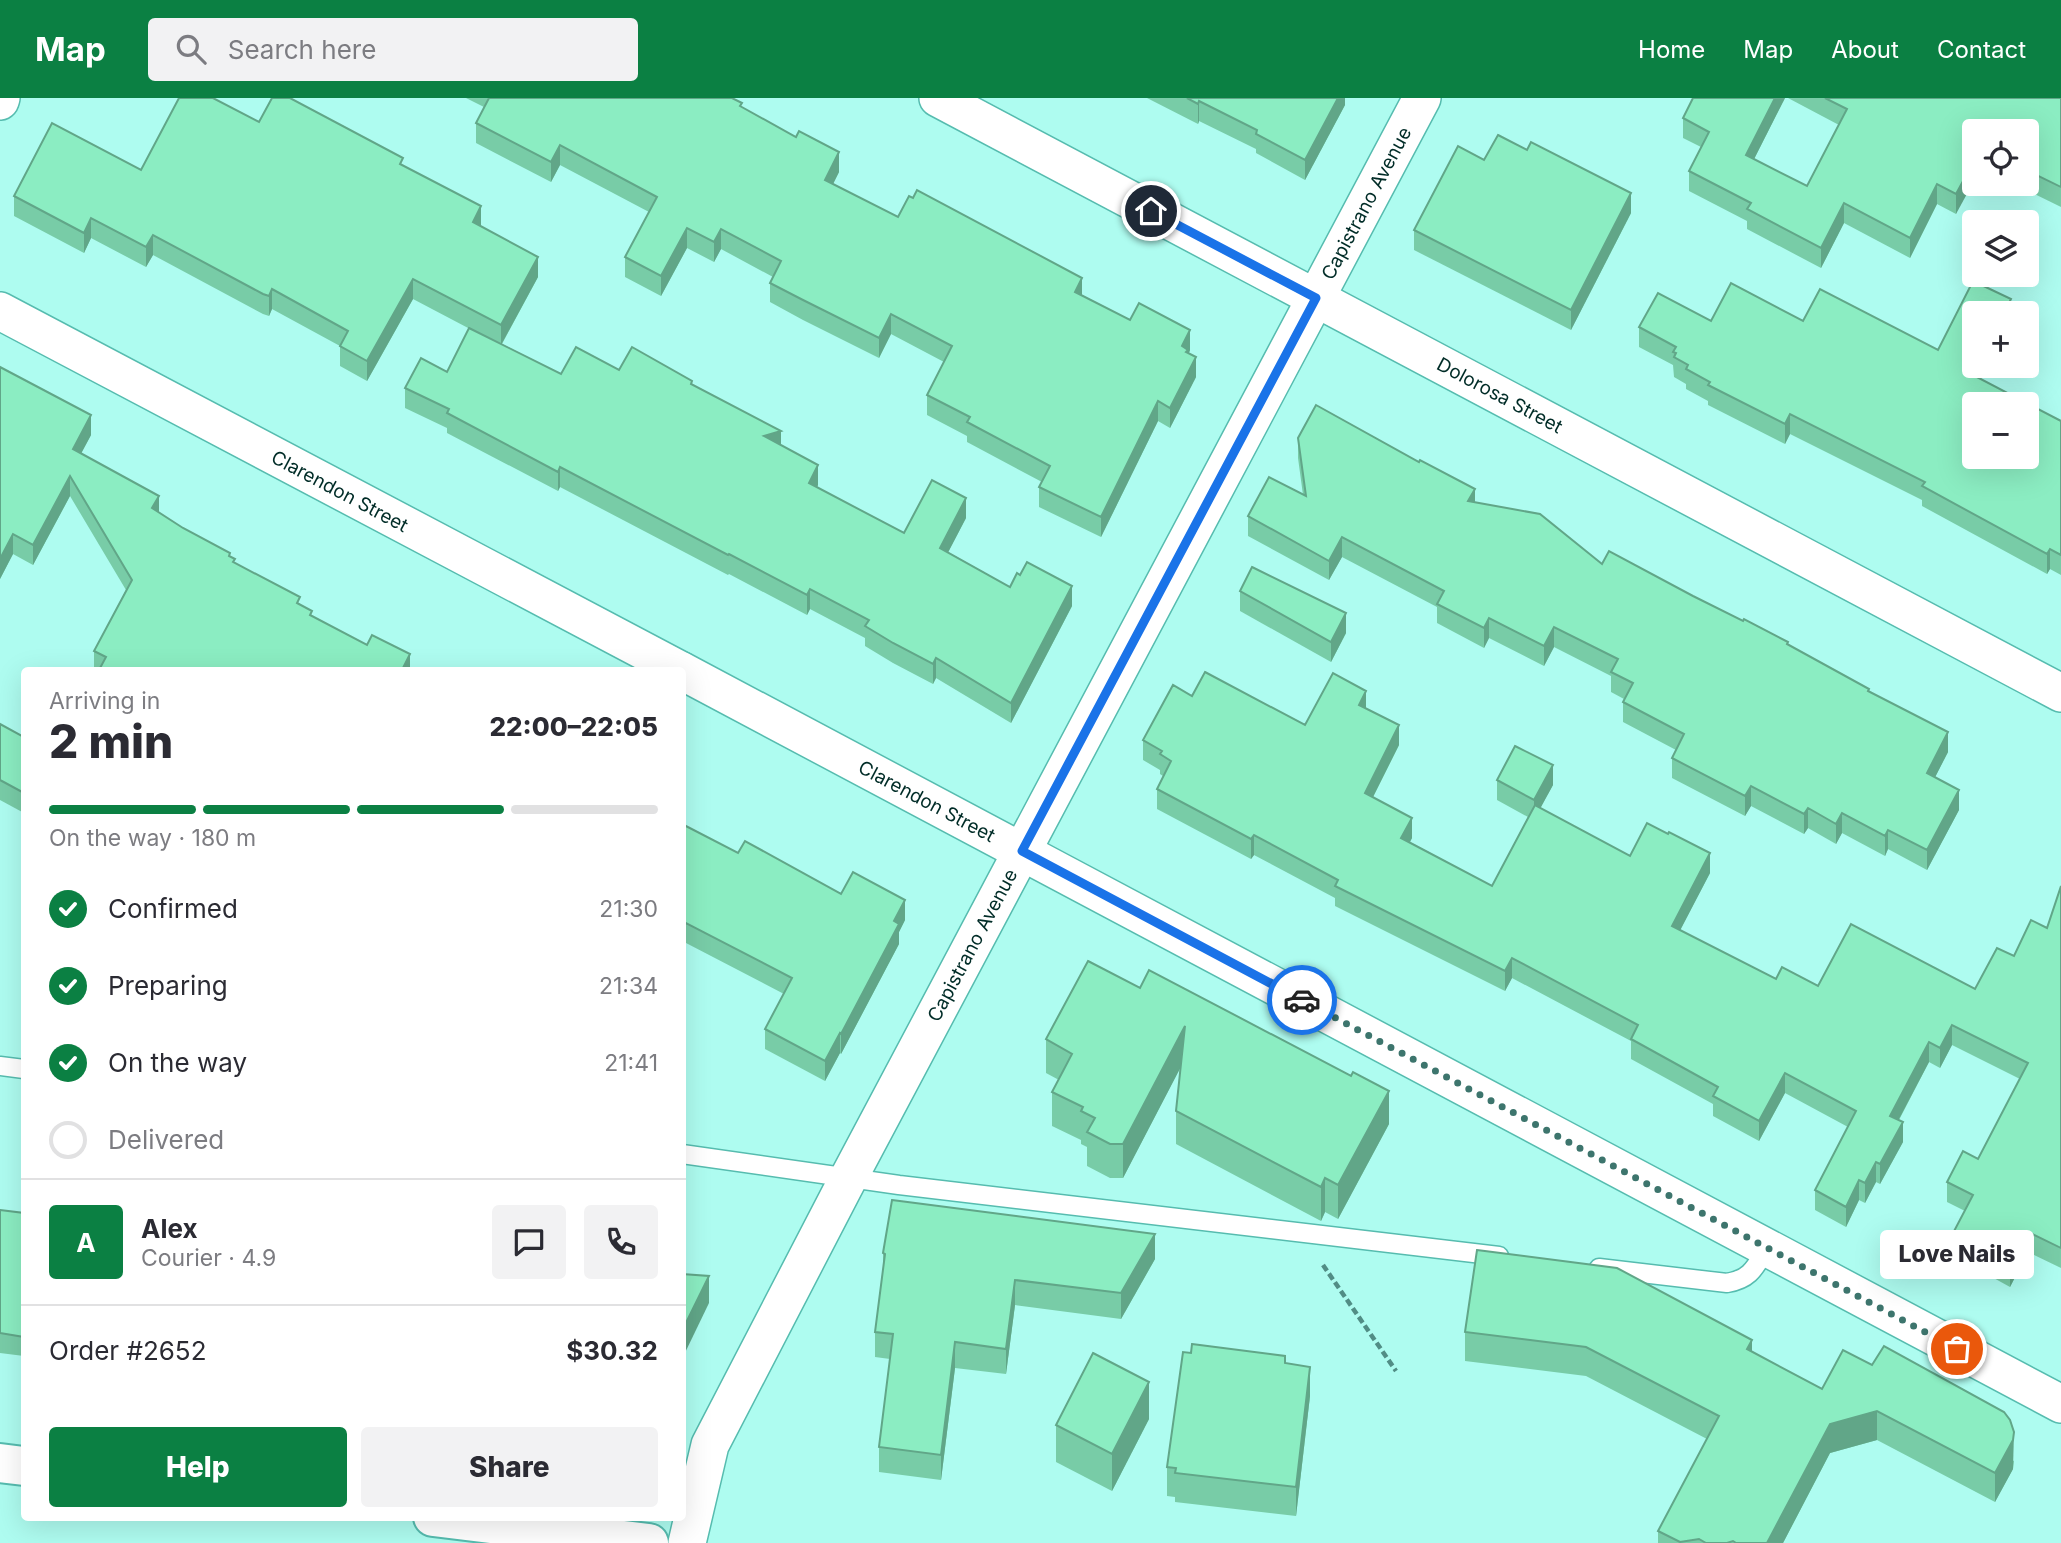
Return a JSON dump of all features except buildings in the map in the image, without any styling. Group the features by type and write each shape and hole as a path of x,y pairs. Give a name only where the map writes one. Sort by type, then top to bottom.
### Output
{"main road":[{"path":"0,1463 21,1466"},
{"path":"466,1521 649,1543"}],"street":[{"name":"Dolorosa Street","path":"938,98 2061,693"},
{"name":"Capistrano Avenue","path":"687,1543 710,1445 849,1177 1422,98"},
{"name":"Clarendon Street","path":"0,311 673,667"},
{"name":"Clarendon Street","path":"686,674 2061,1404"}],"lane":[{"path":"0,1066 21,1069"},
{"path":"686,1155 912,1187 1521,1259"},
{"path":"1576,1265 1727,1283 1740,1281 1749,1275 1767,1248"}],"path":[{"path":"1300,1233 1396,1371"}],"way so far":[{"path":"1302,1000 1957,1349"}],"place":[{"name":"Love Nails","path":"1957,1349"}],"route":[{"path":"1151,211 1316,298 1022,851 1302,1000"}]}
